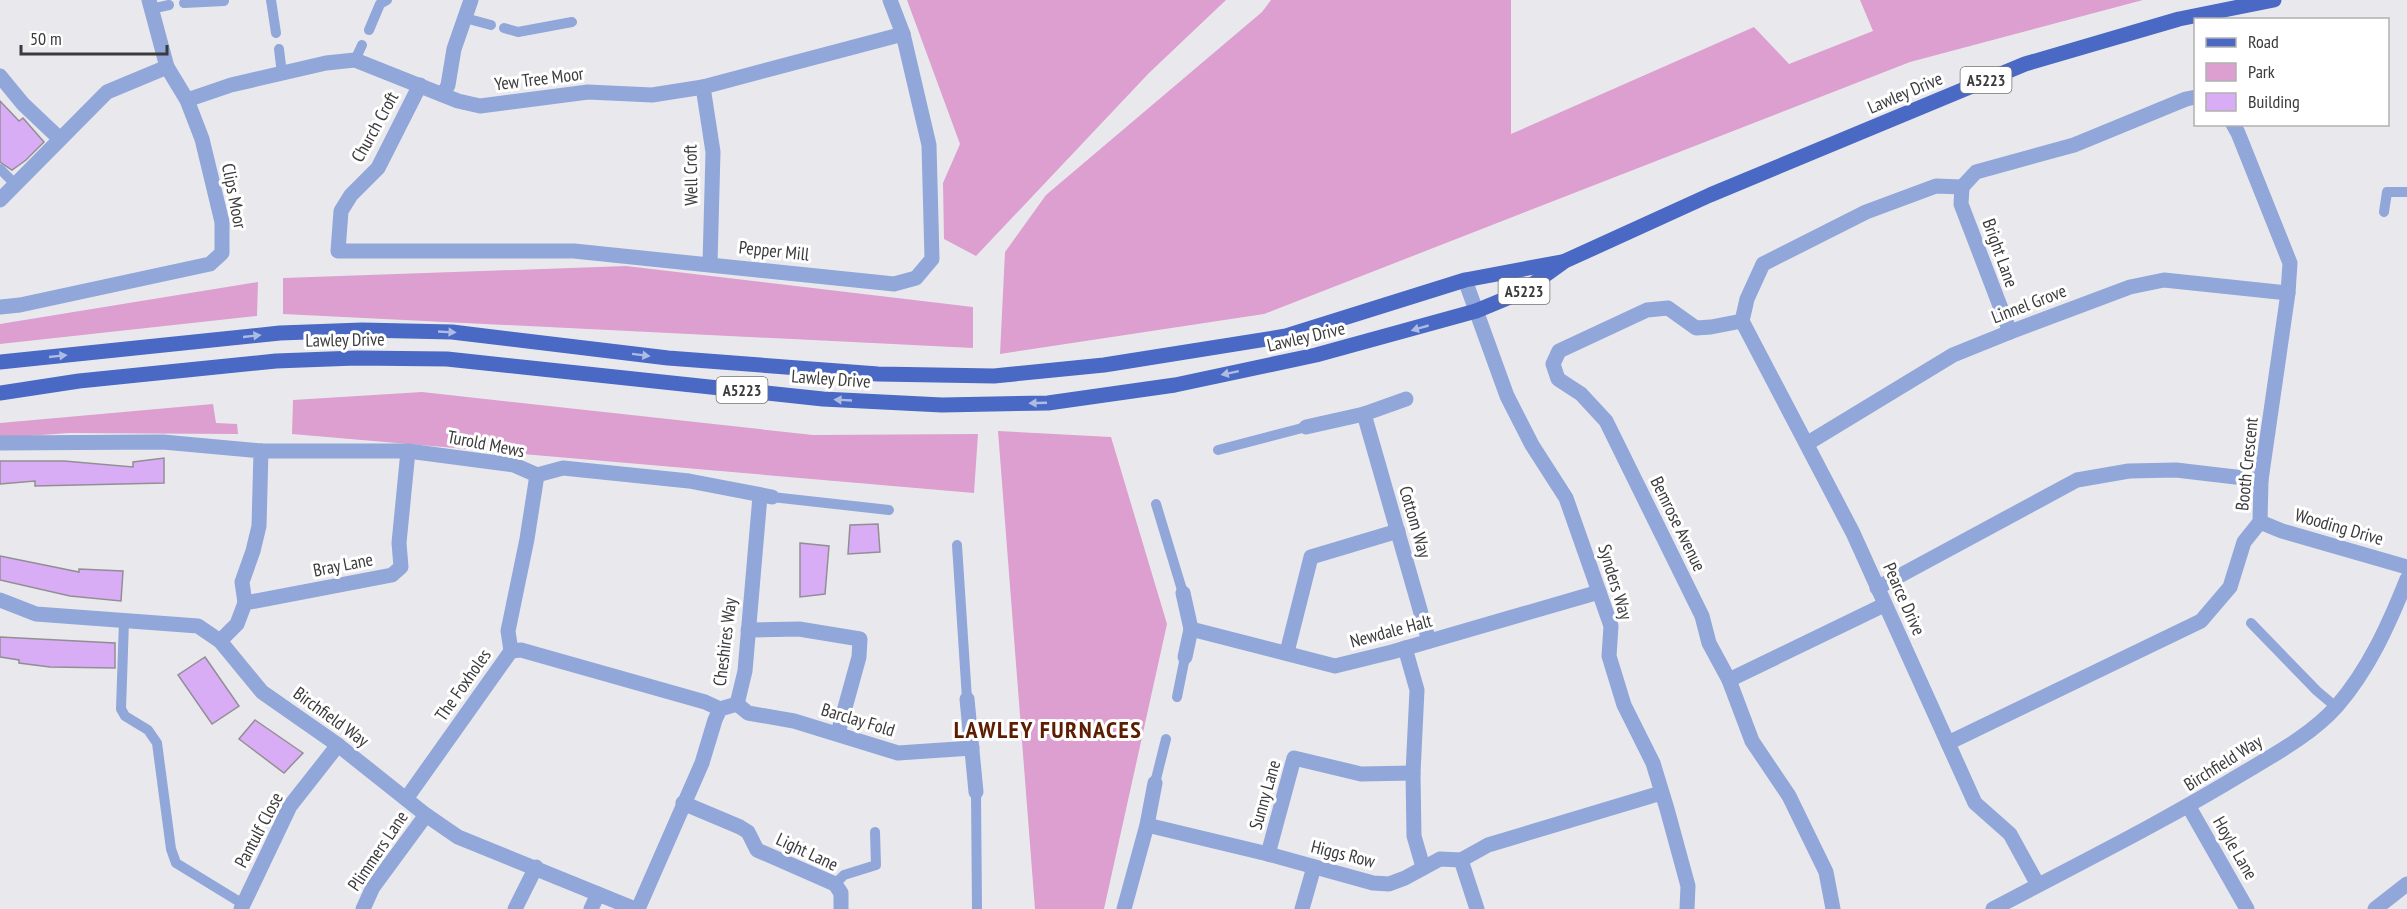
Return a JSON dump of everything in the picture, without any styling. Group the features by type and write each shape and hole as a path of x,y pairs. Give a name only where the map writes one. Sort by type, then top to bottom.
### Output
{"main road":[{"name":"Lawley Drive","path":"0,393 79,381 276,360 390,359 447,359 823,399 942,405 1048,402 1175,385 1316,356 1476,311 1522,292 1566,261 1710,195 2025,64 2179,19 2274,0"},
{"name":"Lawley Drive","path":"0,362 280,333 362,330 441,332 668,358 878,374 994,376 1104,365 1286,336 1465,280 1566,261"}],"street":[{"path":"443,95 448,85 454,49 471,0"},
{"name":"Pepper Mill","path":"338,251 574,251 894,284 916,278 932,259 929,145 903,34 890,0"},
{"name":"Clips Moor","path":"0,306 210,264 222,253 222,222 202,139 187,100 167,67 150,4"},
{"name":"Yew Tree Moor","path":"187,100 231,85 326,63 356,60 443,95 480,106 588,92 652,95 704,87 903,34"},
{"path":"0,200 107,92 167,67"},
{"path":"0,76 23,104 60,139"},
{"name":"Church Croft","path":"338,251 341,211 351,195 378,168 420,85"},
{"name":"Well Croft","path":"704,87 713,152 710,264"},
{"path":"1742,321 1747,299 1762,264 1866,212 1936,186 1962,188 1976,172 2074,145 2194,97"},
{"name":"Booth Crescent","path":"1948,743 2201,621 2230,587 2244,542 2260,522 2261,480 2288,293 2289,263 2234,126"},
{"name":"Bright Lane","path":"1962,188 1961,204 2010,332"},
{"name":"Synders Way","path":"1465,280 1507,396 1532,445 1566,498 1611,626 1609,656 1624,705 1653,763 1688,886 1687,909"},
{"name":"Linnel Grove","path":"1808,443 1953,355 2130,286 2164,280 2288,293"},
{"name":"Bemrose Avenue","path":"1742,321 1696,328 1668,308 1647,310 1558,351 1553,364 1558,379 1581,394 1606,421 1702,616 1708,643 1729,680 1752,741 1789,796 1826,872 1833,909"},
{"name":"Pearce Drive","path":"1742,321 1808,443 1853,533 1975,803 2010,834 2038,885"},
{"path":"1306,426 1364,414 1406,399"},
{"name":"Cottom Way","path":"1364,414 1429,641"},
{"name":"Turold Mews","path":"0,443 163,441 261,451 408,451 514,465 537,475 563,468 689,482 766,496"},
{"path":"220,641 237,624 245,603 242,582 254,551 259,526 261,451"},
{"name":"Bray Lane","path":"245,603 393,575 401,567 399,543 408,451"},
{"path":"1877,588 2077,480 2129,471 2175,470 2261,480"},
{"name":"The Foxholes","path":"406,799 511,651 508,631 528,539 537,475"},
{"name":"Cheshires Way","path":"637,909 702,763 714,720 720,709 736,704 745,672 748,630 766,496"},
{"name":"Wooding Drive","path":"2260,522 2282,531 2407,567"},
{"path":"1287,652 1311,557 1398,531"},
{"name":"Birchfield Way","path":"1993,909 2189,807 2298,740 2336,707 2356,681 2386,632 2407,579"},
{"name":"Newdale Halt","path":"1191,629 1335,666 1599,592"},
{"path":"1183,593 1191,629 1185,657"},
{"name":"Birchfield Way","path":"0,600 36,614 198,626 220,641 262,692 338,745 426,816 458,837 637,909"},
{"path":"1729,680 1884,605"},
{"path":"748,630 799,629 860,639 859,657 837,733"},
{"path":"1405,648 1417,690 1413,773 1414,836 1423,867"},
{"path":"511,651 521,650 705,702 720,709"},
{"path":"967,699 976,792"},
{"name":"Barclay Fold","path":"736,704 748,713 794,721 898,753 972,748"},
{"name":"Pantulf Close","path":"242,906 290,806 338,745"},
{"name":"Sunny Lane","path":"1268,854 1294,758 1361,774 1413,773"},
{"path":"1124,909 1147,825 1155,783"},
{"name":"Higgs Row","path":"1147,825 1268,854 1373,883 1389,884 1440,859 1461,860 1488,845 1661,793"},
{"name":"Light Lane","path":"683,803 741,827 748,832 757,850 835,884 842,893 841,909"},
{"name":"Hoyle Lane","path":"2189,807 2247,909"},
{"name":"Plimmers Lane","path":"363,909 374,887 426,816"},
{"path":"1461,860 1477,909"},
{"path":"515,909 536,867"},
{"path":"1302,909 1314,867"},
{"path":"2375,909 2407,884"},
{"path":"591,909 598,894"}],"lane":[{"path":"184,3 224,0"},
{"path":"272,0 276,33"},
{"path":"369,30 380,4 387,0"},
{"path":"150,4 169,5"},
{"path":"465,18 491,25"},
{"path":"504,28 518,32 572,22"},
{"path":"356,60 362,45"},
{"path":"279,50 282,74"},
{"path":"0,169 15,184"},
{"path":"2384,212 2387,192 2407,192"},
{"path":"1218,450 1306,426"},
{"path":"766,496 889,510"},
{"path":"1156,504 1183,593"},
{"path":"957,545 967,699"},
{"path":"124,621 121,709 125,716 148,730 157,744 171,849 176,863 242,906"},
{"path":"2251,623 2336,707"},
{"path":"1177,697 1185,657"},
{"path":"1155,783 1166,739"},
{"path":"976,792 977,909"},
{"path":"835,884 844,875 876,865 874,832"}],"green space":[{"path":"907,0 1226,0 1149,73 976,256 944,239 943,183 960,144"},
{"path":"1271,0 1511,0 1511,134 1754,27 1789,64 1873,31 1860,0 2143,0 1910,62 1264,314 1000,354 1005,252 1046,195 1262,12"},
{"path":"626,266 973,307 973,348 283,314 283,278"},
{"path":"258,282 257,316 0,344 0,324"},
{"path":"422,392 813,435 978,434 974,493 292,434 293,400"},
{"path":"213,404 216,423 237,424 238,434 69,433 0,438 0,423"},
{"path":"998,431 1111,437 1167,624 1104,909 1035,909"}],"building":[{"path":"0,101 19,121 23,118 44,142 12,170 0,162"},
{"path":"164,458 164,483 35,486 35,481 0,484 0,461 64,461 133,467 133,462"},
{"path":"878,524 880,552 848,554 850,525"},
{"path":"800,543 829,546 825,594 800,597"},
{"path":"0,556 79,572 79,569 123,571 121,601 70,596 0,580"},
{"path":"0,637 115,643 115,668 50,667 19,663 19,660 0,657"},
{"path":"205,657 239,706 212,724 178,675"},
{"path":"255,720 303,753 284,773 239,739"}],"district":[{"name":"LAWLEY FURNACES","path":"1048,730"}]}
